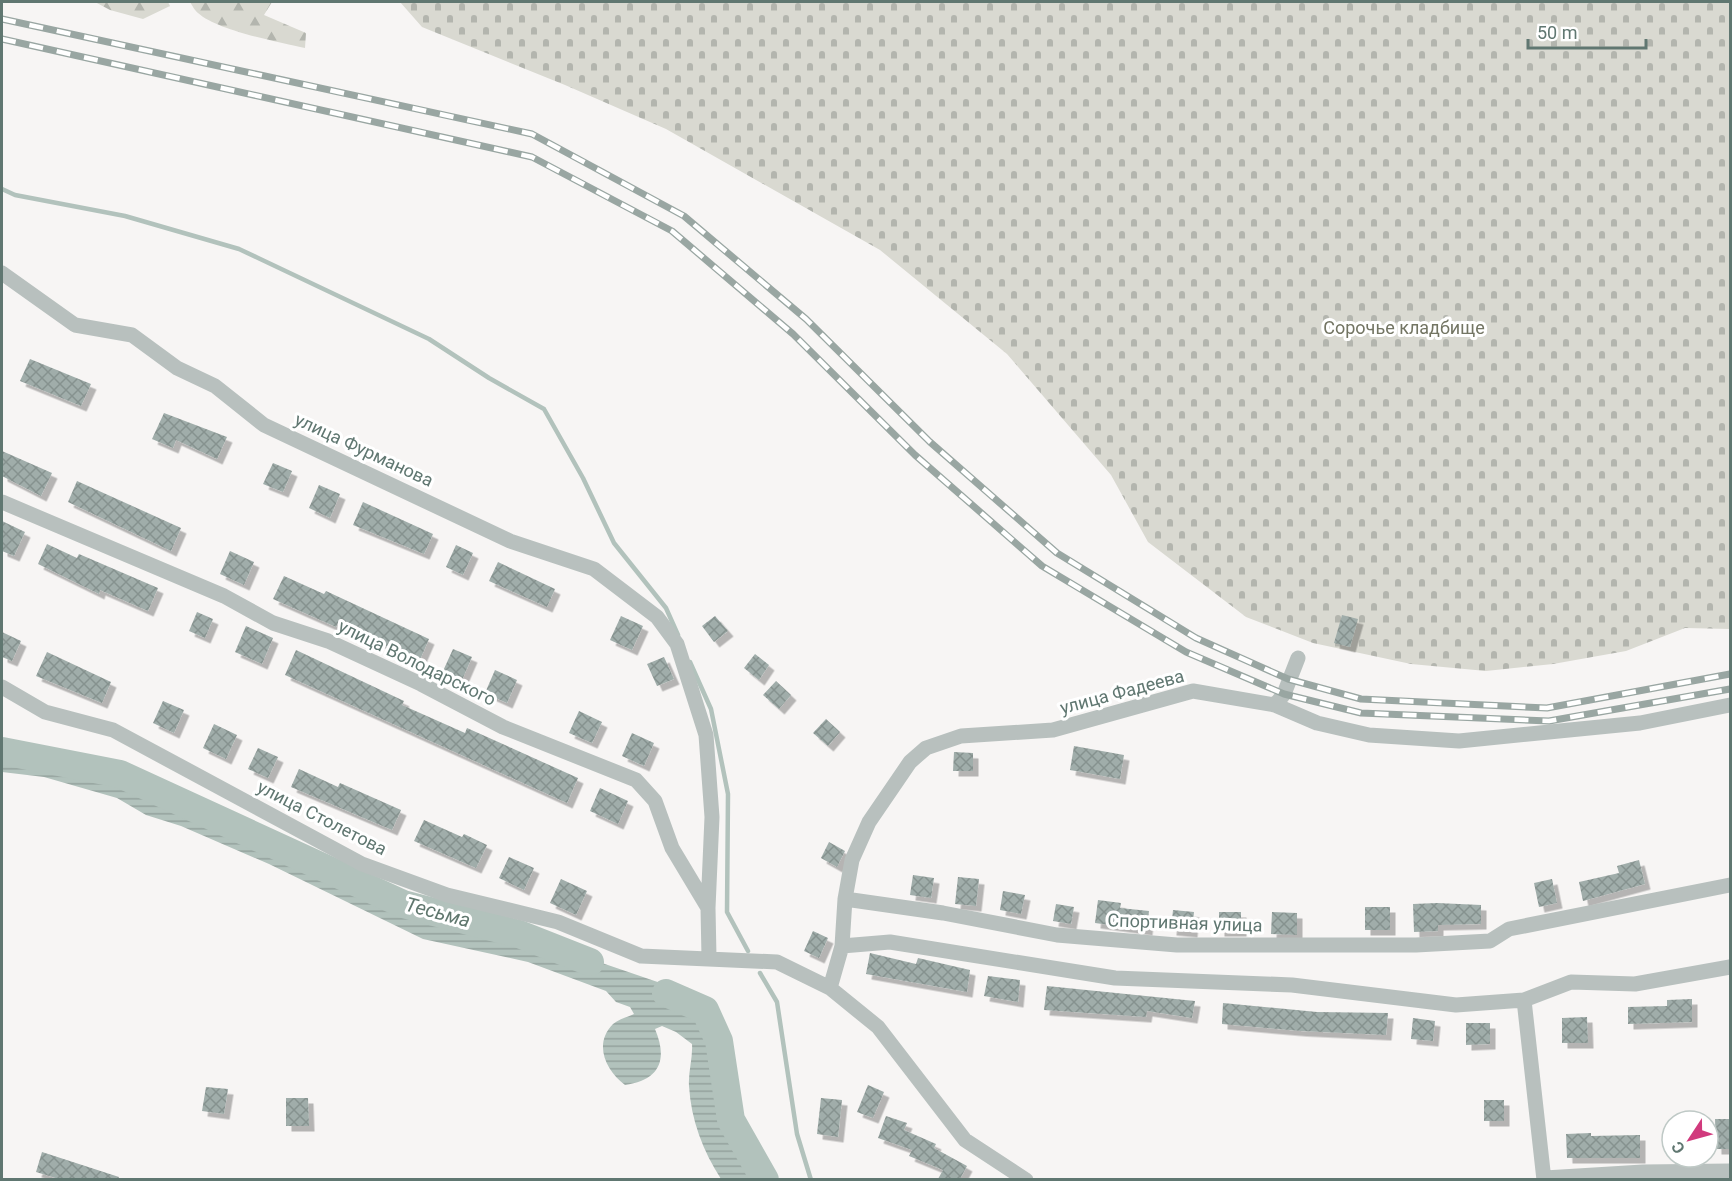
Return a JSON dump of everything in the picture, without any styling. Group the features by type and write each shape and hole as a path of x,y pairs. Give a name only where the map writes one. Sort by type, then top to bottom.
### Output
{"street":[{"name":"улица Фурманова","path":"2,273 75,325 132,335 177,368 215,386 264,425 510,541 594,569 657,617 677,644 706,735 712,817 708,908"},
{"name":"улица Володарского","path":"2,502 224,596 273,623 328,641 421,684 503,727 636,780 656,801 672,848 708,908 709,957"},
{"path":"1275,705 1284,694 1298,658"},
{"name":"улица Столетова","path":"2,687 45,712 113,730 362,864 447,895 558,922 641,956 709,957 777,962 830,988"},
{"name":"улица Фадеева","path":"845,899 852,860 869,822 910,762 926,748 961,736 1053,730 1193,692 1275,705 1317,723 1369,735 1459,741 1640,723 1731,705"},
{"name":"Спортивная улица","path":"845,899 943,914 1057,936 1177,945 1416,945 1490,941 1509,929 1731,885"},
{"path":"845,899 842,946 830,988 878,1027 965,1140 1026,1179"},
{"path":"842,946 890,942 1014,964 1115,978 1292,985 1456,1005 1524,1000 1571,982 1635,984 1731,967"},
{"path":"1524,1000 1544,1179 1643,1172 1731,1171"}],"green space":[{"path":"95,2 168,2 170,6 143,19 110,10"},
{"path":"190,2 272,2 264,15 306,33 305,48 249,35 220,25 198,13"},
{"name":"Сорочье кладбище","path":"400,2 1730,2 1730,629 1685,628 1626,651 1553,664 1486,671 1411,664 1313,643 1246,617 1148,542 1111,475 1007,354 880,250 666,129 422,27"}],"shaded area":[{"path":"2,754 62,763 99,773 108,770 135,779 405,907 564,950 681,990 698,1004 713,1034 713,1082 722,1123 755,1179 721,1179 703,1146 690,1099 692,1044 676,1032 662,1026 655,1029 661,1050 660,1059 658,1067 646,1078 625,1085 612,1072 604,1057 603,1048 607,1032 613,1024 634,1014 630,1007 616,1002 606,991 528,962 423,939 269,864 181,826 146,815 117,798 44,777 2,772"}],"building":[{"path":"30,359 91,384 81,406 20,381"},
{"path":"164,413 227,437 217,459 176,440 173,448 152,439"},
{"path":"2,451 52,473 41,496 2,476"},
{"path":"273,463 292,471 283,492 263,484"},
{"path":"77,481 181,528 171,551 68,502"},
{"path":"319,485 340,494 330,518 309,508"},
{"path":"363,502 433,534 424,554 353,525"},
{"path":"2,521 25,532 14,556 2,551"},
{"path":"47,544 77,558 79,554 158,588 148,611 100,590 99,594 38,564"},
{"path":"456,545 473,553 463,575 446,567"},
{"path":"230,551 254,562 244,585 220,574"},
{"path":"498,562 555,589 547,607 489,581"},
{"path":"284,576 324,594 326,591 429,639 419,662 338,623 336,627 273,599"},
{"path":"197,612 213,619 205,638 189,631"},
{"path":"1342,615 1358,619 1350,647 1334,643"},
{"path":"621,616 643,626 632,650 610,640"},
{"path":"715,616 728,631 714,642 702,626"},
{"path":"246,626 273,638 262,664 235,652"},
{"path":"2,632 21,641 12,661 2,657"},
{"path":"453,649 472,657 462,680 443,671"},
{"path":"296,650 404,701 402,705 465,733 467,728 578,778 567,803 285,675"},
{"path":"47,652 111,682 102,703 36,676"},
{"path":"755,654 769,665 759,680 744,668"},
{"path":"664,657 674,679 657,686 647,664"},
{"path":"495,670 517,680 507,703 485,693"},
{"path":"776,681 791,695 779,709 763,695"},
{"path":"163,701 184,710 174,733 153,723"},
{"path":"579,711 602,722 592,743 569,733"},
{"path":"826,719 840,732 828,746 813,733"},
{"path":"214,724 237,735 226,759 203,748"},
{"path":"632,733 654,743 644,766 622,756"},
{"path":"1074,746 1124,755 1120,779 1070,770"},
{"path":"258,748 278,757 268,778 248,769"},
{"path":"954,752 973,753 973,771 953,771"},
{"path":"299,769 338,787 340,783 401,810 392,830 291,787"},
{"path":"600,788 628,801 618,824 590,811"},
{"path":"424,820 487,845 476,868 414,841"},
{"path":"829,842 845,851 837,867 821,858"},
{"path":"509,857 534,868 524,890 499,878"},
{"path":"1639,860 1645,884 1583,901 1579,882 1619,873 1617,866"},
{"path":"913,875 934,878 931,898 910,895"},
{"path":"958,877 979,879 976,906 955,904"},
{"path":"561,879 587,891 576,915 550,903"},
{"path":"1552,879 1557,903 1539,907 1534,883"},
{"path":"1003,891 1025,895 1021,914 1000,910"},
{"path":"1098,900 1121,903 1120,908 1149,911 1147,930 1095,923"},
{"path":"1056,904 1074,907 1071,924 1053,921"},
{"path":"1413,904 1481,905 1481,924 1438,925 1438,931 1414,932"},
{"path":"1365,907 1390,907 1390,930 1365,930"},
{"path":"1173,910 1194,912 1192,932 1171,930"},
{"path":"1219,912 1241,912 1241,931 1219,931"},
{"path":"1272,912 1297,913 1297,935 1271,934"},
{"path":"813,931 828,938 819,958 804,951"},
{"path":"870,953 916,964 918,958 970,970 967,992 866,974"},
{"path":"988,976 1020,980 1018,1002 984,996"},
{"path":"1047,986 1195,1001 1192,1018 1147,1011 1146,1017 1044,1010"},
{"path":"1692,999 1692,1022 1628,1024 1628,1007 1667,1006 1667,1000"},
{"path":"1223,1003 1317,1012 1388,1013 1386,1035 1222,1024"},
{"path":"1587,1017 1588,1043 1562,1043 1562,1018"},
{"path":"1413,1018 1435,1021 1433,1041 1411,1039"},
{"path":"1466,1023 1490,1023 1490,1044 1466,1045"},
{"path":"868,1085 884,1092 873,1118 857,1112"},
{"path":"206,1087 228,1089 224,1114 202,1111"},
{"path":"286,1098 308,1098 309,1126 286,1126"},
{"path":"821,1098 842,1100 838,1137 817,1134"},
{"path":"1484,1100 1504,1100 1504,1121 1484,1121"},
{"path":"886,1116 907,1123 904,1130 936,1144 934,1148 967,1166 960,1179 938,1179 943,1170 909,1156 912,1150 878,1138"},
{"path":"1720,1119 1731,1119 1731,1149 1720,1149"},
{"path":"1591,1133 1591,1136 1640,1135 1640,1158 1567,1158 1566,1134"},
{"path":"42,1152 119,1177 118,1179 59,1179 36,1172"}],"waterway":[{"path":"2,189 15,195 125,216 239,249 429,339 489,378 544,409 583,478 614,543 666,608 678,635"},
{"path":"690,662 711,709 728,794 727,912 748,951"},
{"name":"Тесьма","path":"2,751 120,774 403,904 519,934 590,962"},
{"path":"760,973 777,1002 797,1134 811,1180"},
{"name":"Тесьма","path":"666,993 705,1010 719,1041 731,1120 765,1180"}],"railway":[{"path":"2,19 532,134 684,216 806,319 930,442 1057,553 1196,638 1288,679 1361,699 1547,708 1730,674"},
{"path":"2,39 532,157 672,231 793,334 915,455 1042,566 1186,652 1284,694 1361,713 1549,721 1730,689"}]}
